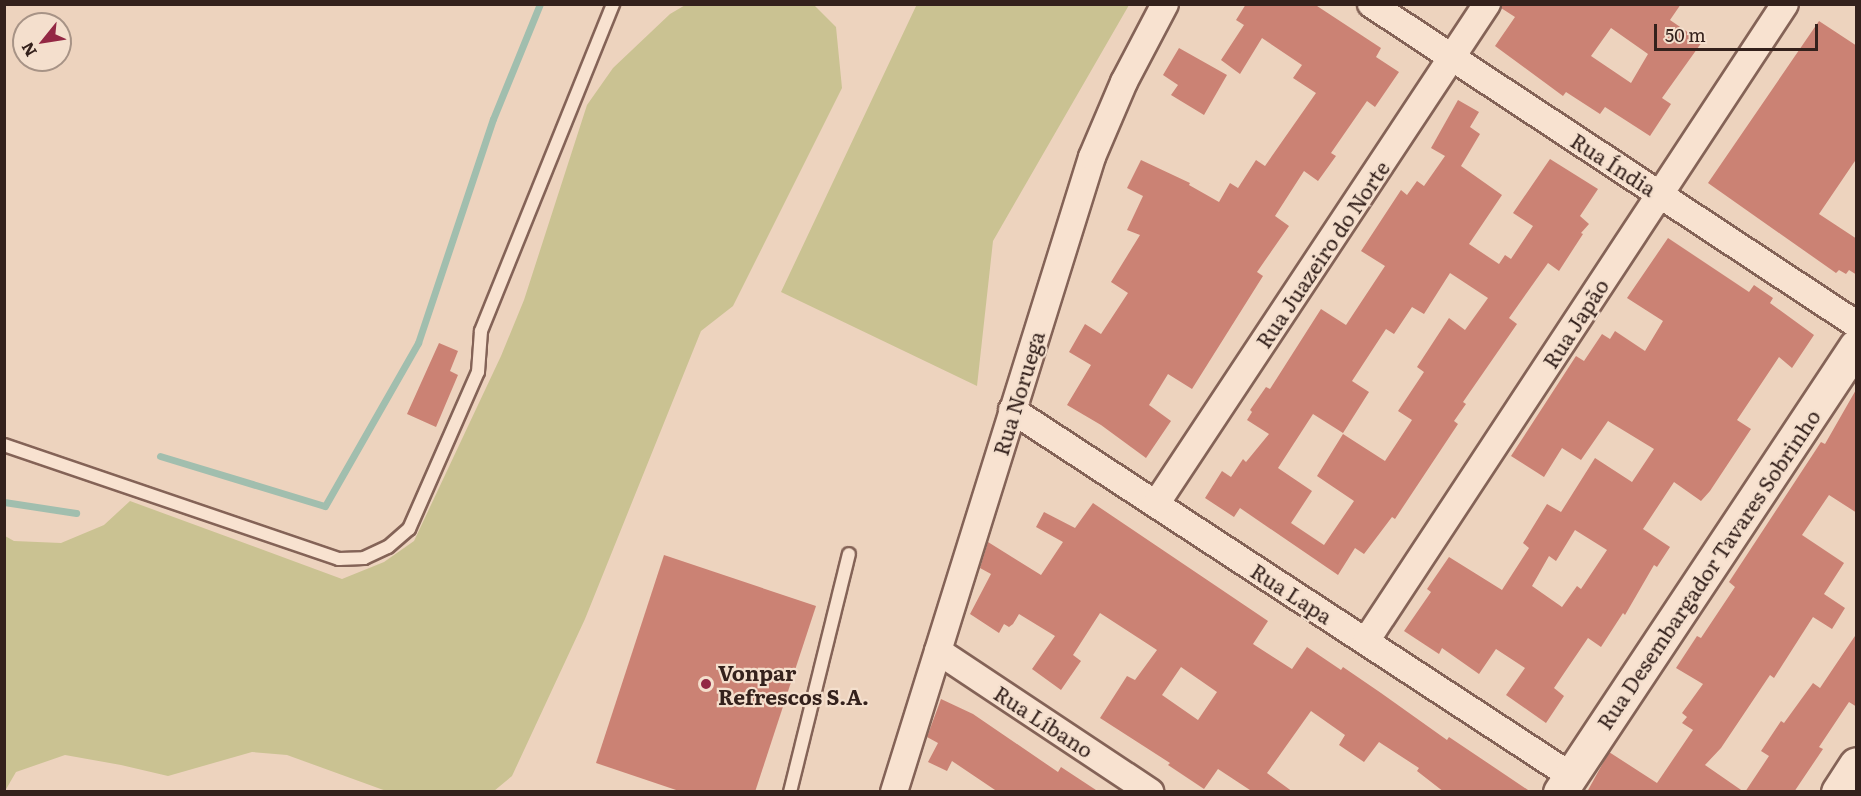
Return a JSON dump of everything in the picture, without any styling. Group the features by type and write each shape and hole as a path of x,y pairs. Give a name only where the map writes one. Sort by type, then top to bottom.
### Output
{"street":[{"name":"Rua Noruega","path":"894,792 1092,157 1124,82 1165,4"},
{"name":"Rua Índia","path":"1371,4 1857,324"},
{"name":"Rua Juazeiro do Norte","path":"1156,504 1487,4"},
{"name":"Rua Japão","path":"1366,641 1785,4"},
{"name":"Rua Desembargador Tavares Sobrinho","path":"1566,784 1857,346"},
{"name":"Rua Lapa","path":"1012,410 1366,641 1566,784"},
{"name":"Rua Líbano","path":"938,651 1150,792"},
{"path":"1838,792 1857,764"}],"lane":[{"path":"4,445 339,559 364,558 388,548 409,529 478,372 481,331 613,4"},
{"path":"790,792 849,554"}],"shaded area":[{"path":"687,4 814,5 836,27 842,88 733,306 701,331 585,619 512,776 494,791 389,792 287,755 252,752 168,776 65,755 16,772 5,791 5,536 14,541 61,543 104,525 130,501 342,579 384,562 414,541 501,356 524,300 587,105 613,68 670,14"},
{"path":"917,4 1129,5 993,241 977,386 781,292"}],"building":[{"path":"1246,4 1314,4 1381,48 1376,57 1399,72 1375,107 1367,101 1331,153 1336,156 1318,181 1304,171 1275,216 1289,226 1257,272 1263,276 1192,389 1168,374 1149,405 1171,421 1146,458 1101,425 1067,405 1091,365 1069,352 1085,324 1101,334 1128,293 1111,282 1140,235 1127,230 1143,196 1127,188 1141,160 1190,183 1189,185 1219,202 1230,183 1238,188 1256,160 1265,166 1316,93 1293,78 1302,65 1262,38 1240,74 1221,60 1244,25 1236,20"},
{"path":"1502,4 1681,4 1670,20 1702,42 1662,98 1671,104 1650,136 1605,107 1600,114 1566,92 1563,96 1495,46 1515,17 1501,8","holes":["1611,28 1648,54 1631,83 1591,56"]},
{"path":"1819,21 1857,46 1857,158 1819,214 1857,239 1857,275 1849,270 1846,274 1839,270 1836,273 1708,183"},
{"path":"1179,48 1227,75 1204,115 1171,95 1178,85 1163,75"},
{"path":"1458,100 1479,112 1470,127 1480,134 1461,166 1502,195 1469,244 1499,264 1505,255 1511,259 1533,226 1513,213 1550,159 1598,189 1580,216 1589,224 1581,233 1583,234 1559,271 1548,263 1509,318 1517,324 1463,402 1466,404 1454,421 1458,424 1395,519 1392,517 1364,554 1355,548 1338,575 1240,508 1234,517 1205,498 1222,471 1231,477 1243,459 1246,462 1269,434 1247,420 1252,412 1250,410 1266,387 1270,389 1321,309 1346,325 1385,266 1361,251 1401,190 1407,195 1417,181 1424,186 1445,156 1431,148","holes":["1450,273 1488,298 1465,330 1449,318 1417,367 1424,372 1398,411 1412,420 1385,461 1343,434 1317,476 1354,501 1324,545 1291,523 1312,491 1278,468 1313,414 1343,433 1369,392 1352,381 1386,329 1394,334 1412,307 1424,314"]},
{"path":"1668,238 1749,292 1754,285 1773,298 1770,303 1814,335 1792,368 1779,357 1737,420 1751,429 1701,501 1674,482 1643,529 1670,547 1657,567 1654,565 1625,615 1623,613 1601,647 1588,638 1554,688 1564,696 1546,723 1506,695 1525,668 1496,649 1479,674 1442,648 1439,654 1404,631 1431,592 1427,589 1449,557 1502,590 1529,548 1523,543 1547,504 1561,512 1595,458 1632,482 1654,449 1608,421 1581,460 1562,448 1544,477 1511,456 1576,356 1584,361 1602,334 1610,339 1615,331 1645,351 1663,321 1627,298","holes":["1575,530 1607,550 1581,589 1577,586 1562,607 1532,586 1549,556 1556,561"]},
{"path":"439,343 458,351 450,371 458,375 436,427 407,414"},
{"path":"1857,388 1857,513 1829,495 1802,535 1844,563 1824,594 1845,608 1832,629 1813,617 1774,678 1770,675 1721,748 1705,765 1744,792 1587,792 1609,752 1657,783 1693,730 1682,723 1687,717 1682,713 1703,684 1676,668 1697,636 1701,638 1735,587 1729,582 1821,442 1825,444"},
{"path":"1093,503 1268,621 1253,644 1292,669 1307,647 1341,670 1343,667 1447,740 1449,737 1531,792 1444,792 1417,771 1419,768 1379,742 1364,762 1339,745 1345,735 1311,711 1267,773 1293,792 1253,792 1218,769 1204,789 1168,765 1170,763 1100,718 1127,676 1135,680 1157,650 1100,613 1073,655 1081,661 1061,690 1032,669 1055,636 1019,614 1013,624 1009,627 1004,624 999,633 970,614 991,574 980,568 988,542 1041,575 1063,542 1036,527 1044,512 1075,528","holes":["1181,667 1217,692 1198,720 1162,695"]},
{"name":"Vonpar Refrescos S.A.","path":"664,555 816,606 755,792 682,792 596,763"},
{"path":"1857,633 1857,707 1849,702 1819,747 1823,749 1794,792 1745,792 1769,756 1761,751 1781,721 1784,723 1813,683 1820,688"},
{"path":"941,699 973,714 1058,772 1061,767 1099,792 998,792 952,761 947,771 928,762 938,743 927,737"}],"waterway":[{"path":"160,456 325,506 418,343 493,119 540,4"},
{"path":"4,502 76,513"}],"place":[{"name":"Vonpar Refrescos S.A.","path":"706,684"}]}
